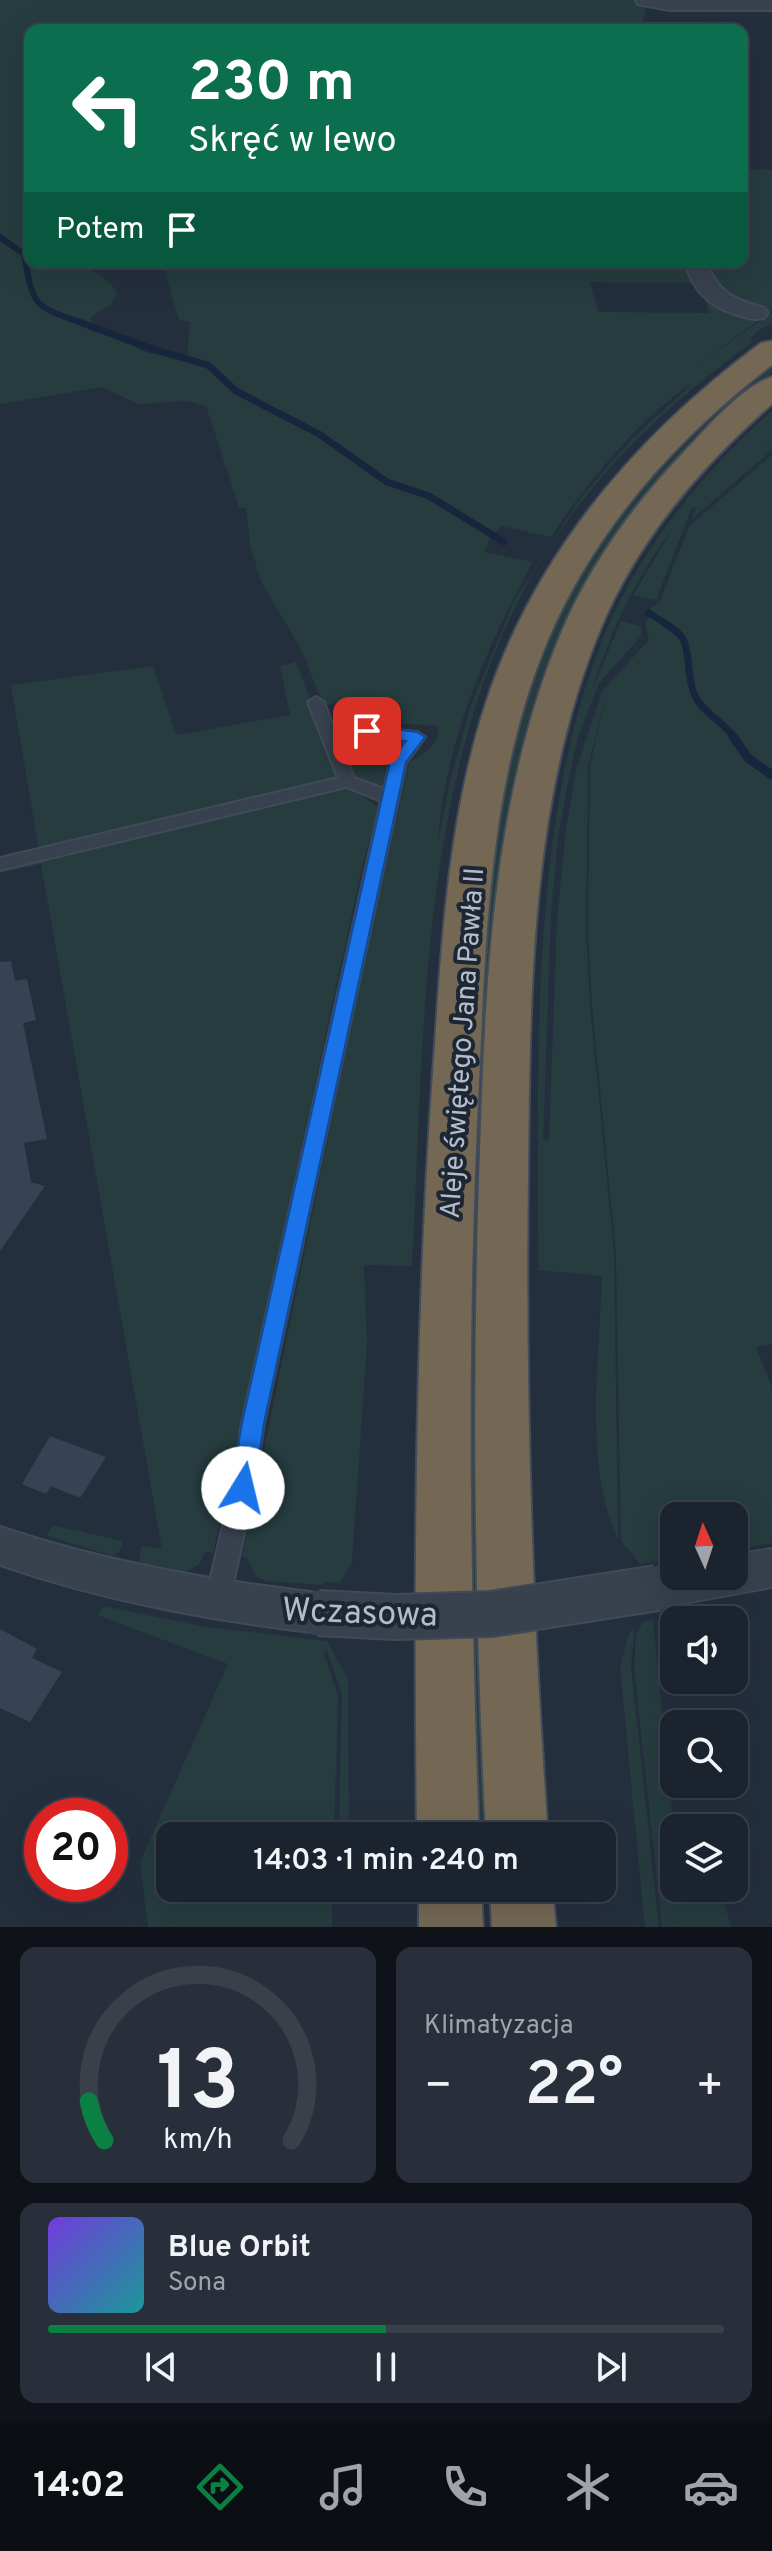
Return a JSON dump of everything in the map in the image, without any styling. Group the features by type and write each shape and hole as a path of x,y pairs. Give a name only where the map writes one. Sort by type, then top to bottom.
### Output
{"highway":[{"name":"Aleje świętego Jana Pawła II","path":"448,1822 441,1547 448,1208 463,972 479,821 490,762 510,691 539,621 575,556 604,513 629,479 708,398 772,350"},
{"name":"Aleje świętego Jana Pawła II","path":"516,1822 503,1549 501,1315 512,974 529,825 557,697 581,629 616,563 642,523 707,446 772,387"},
{"path":"450,1902 451,1927"},
{"path":"522,1902 524,1927"}],"street":[{"path":"651,7 772,4"},
{"path":"698,268 708,293 716,299 756,313"},
{"name":"Wczasowa","path":"0,1546 41,1561 114,1580 217,1602 318,1613 395,1617 491,1614 660,1587"},
{"path":"748,1572 772,1568"}],"lane":[{"path":"316,702 347,781"},
{"path":"217,1602 243,1488 253,1423 398,762 417,737 326,728"},
{"path":"0,864 347,781 390,798"}],"green space":[{"path":"0,0 652,0 642,4 646,7 642,24 24,24 24,268 84,268 101,275 117,293 111,304 91,317 93,328 148,353 187,359 190,322 179,320 166,268 688,268 692,283 590,282 598,312 709,313 706,301 716,295 704,268 748,268 748,170 772,169 772,311 684,374 772,313 772,323 755,333 751,343 666,412 591,490 548,549 505,629 473,714 451,803 436,896 426,989 412,1266 364,1265 367,1343 352,1562 340,1583 325,1582 322,1585 266,1581 256,1576 247,1557 242,1557 363,967 409,763 433,744 438,726 395,723 394,728 339,723 368,718 362,699 323,705 303,653 261,581 250,545 246,508 239,507 206,406 187,401 138,404 102,387 0,404","holes":["694,382 632,439 581,497 514,601 471,705 449,786 438,843 442,806 458,733 484,662 533,562 484,552 489,540 501,526 551,537 581,495 615,453 654,414"]},
{"path":"772,360 772,373 704,431 664,474 537,702 498,1822 476,1822 465,1315 485,898 517,713 572,581 648,473"},
{"path":"772,410 772,439 762,447 772,440 772,450 691,520 696,508 692,507 656,600 633,595 674,527 626,604 608,645 593,688 621,621 641,626 641,636 599,683 579,734 558,836 551,915 543,1140 549,1141 557,920 566,828 577,767 602,691 649,640 645,622 650,617 672,633 678,630 649,610 660,601 689,526 772,455 772,1344 756,1347 772,1388 772,1543 748,1547 748,1502 660,1502 660,1562 640,1564 621,1541 616,1254 592,1006 588,930 590,766 607,692 588,766 586,930 590,1006 614,1253 618,1539 607,1511 597,1445 602,1276 538,1270 538,1098 545,914 555,823 572,735 598,652 647,553 696,488"},
{"path":"296,662 339,774 330,783 39,850 11,685 153,666 176,735 290,715 280,666"},
{"path":"334,731 379,738 390,748 381,789 352,778"},
{"path":"330,789 356,793 378,808 362,867 213,1553 205,1552 199,1564 186,1572 139,1564 141,1546 162,1549 41,864 0,873 0,866"},
{"path":"52,1525 123,1541 120,1550 113,1556 47,1536"},
{"path":"104,1606 206,1627 327,1641 348,1680 349,1822 339,1822 342,1693 327,1651 324,1653 338,1696 334,1822 158,1822 228,1664 97,1615"},
{"path":"653,1620 662,1710 660,1798 671,1798 672,1814 660,1814 660,1902 724,1902 731,1927 662,1927 634,1668 636,1634 643,1622"},
{"path":"635,1625 631,1667 659,1927 645,1927 620,1667 628,1637"},
{"path":"156,1826 156,1902 333,1902 332,1927 148,1927 140,1862"}],"building":[{"path":"11,961 15,981 27,979 36,1020 23,1023 47,1139 24,1143 31,1182 45,1186 0,1251 0,962"},
{"path":"50,1436 106,1457 80,1498 51,1486 46,1494 22,1484"},
{"path":"0,1629 37,1649 32,1658 62,1672 30,1722 0,1708"}],"waterway":[{"path":"0,237 24,254"},
{"path":"27,268 34,296 39,303 46,309 87,325"},
{"path":"82,323 155,350 208,365 236,391 319,434 387,482 429,496 504,542"},
{"path":"649,613 680,635 698,701 734,737"},
{"path":"732,735 748,758 772,775"}],"route":[{"path":"243,1488 253,1423 398,762 417,737 367,731"}]}
